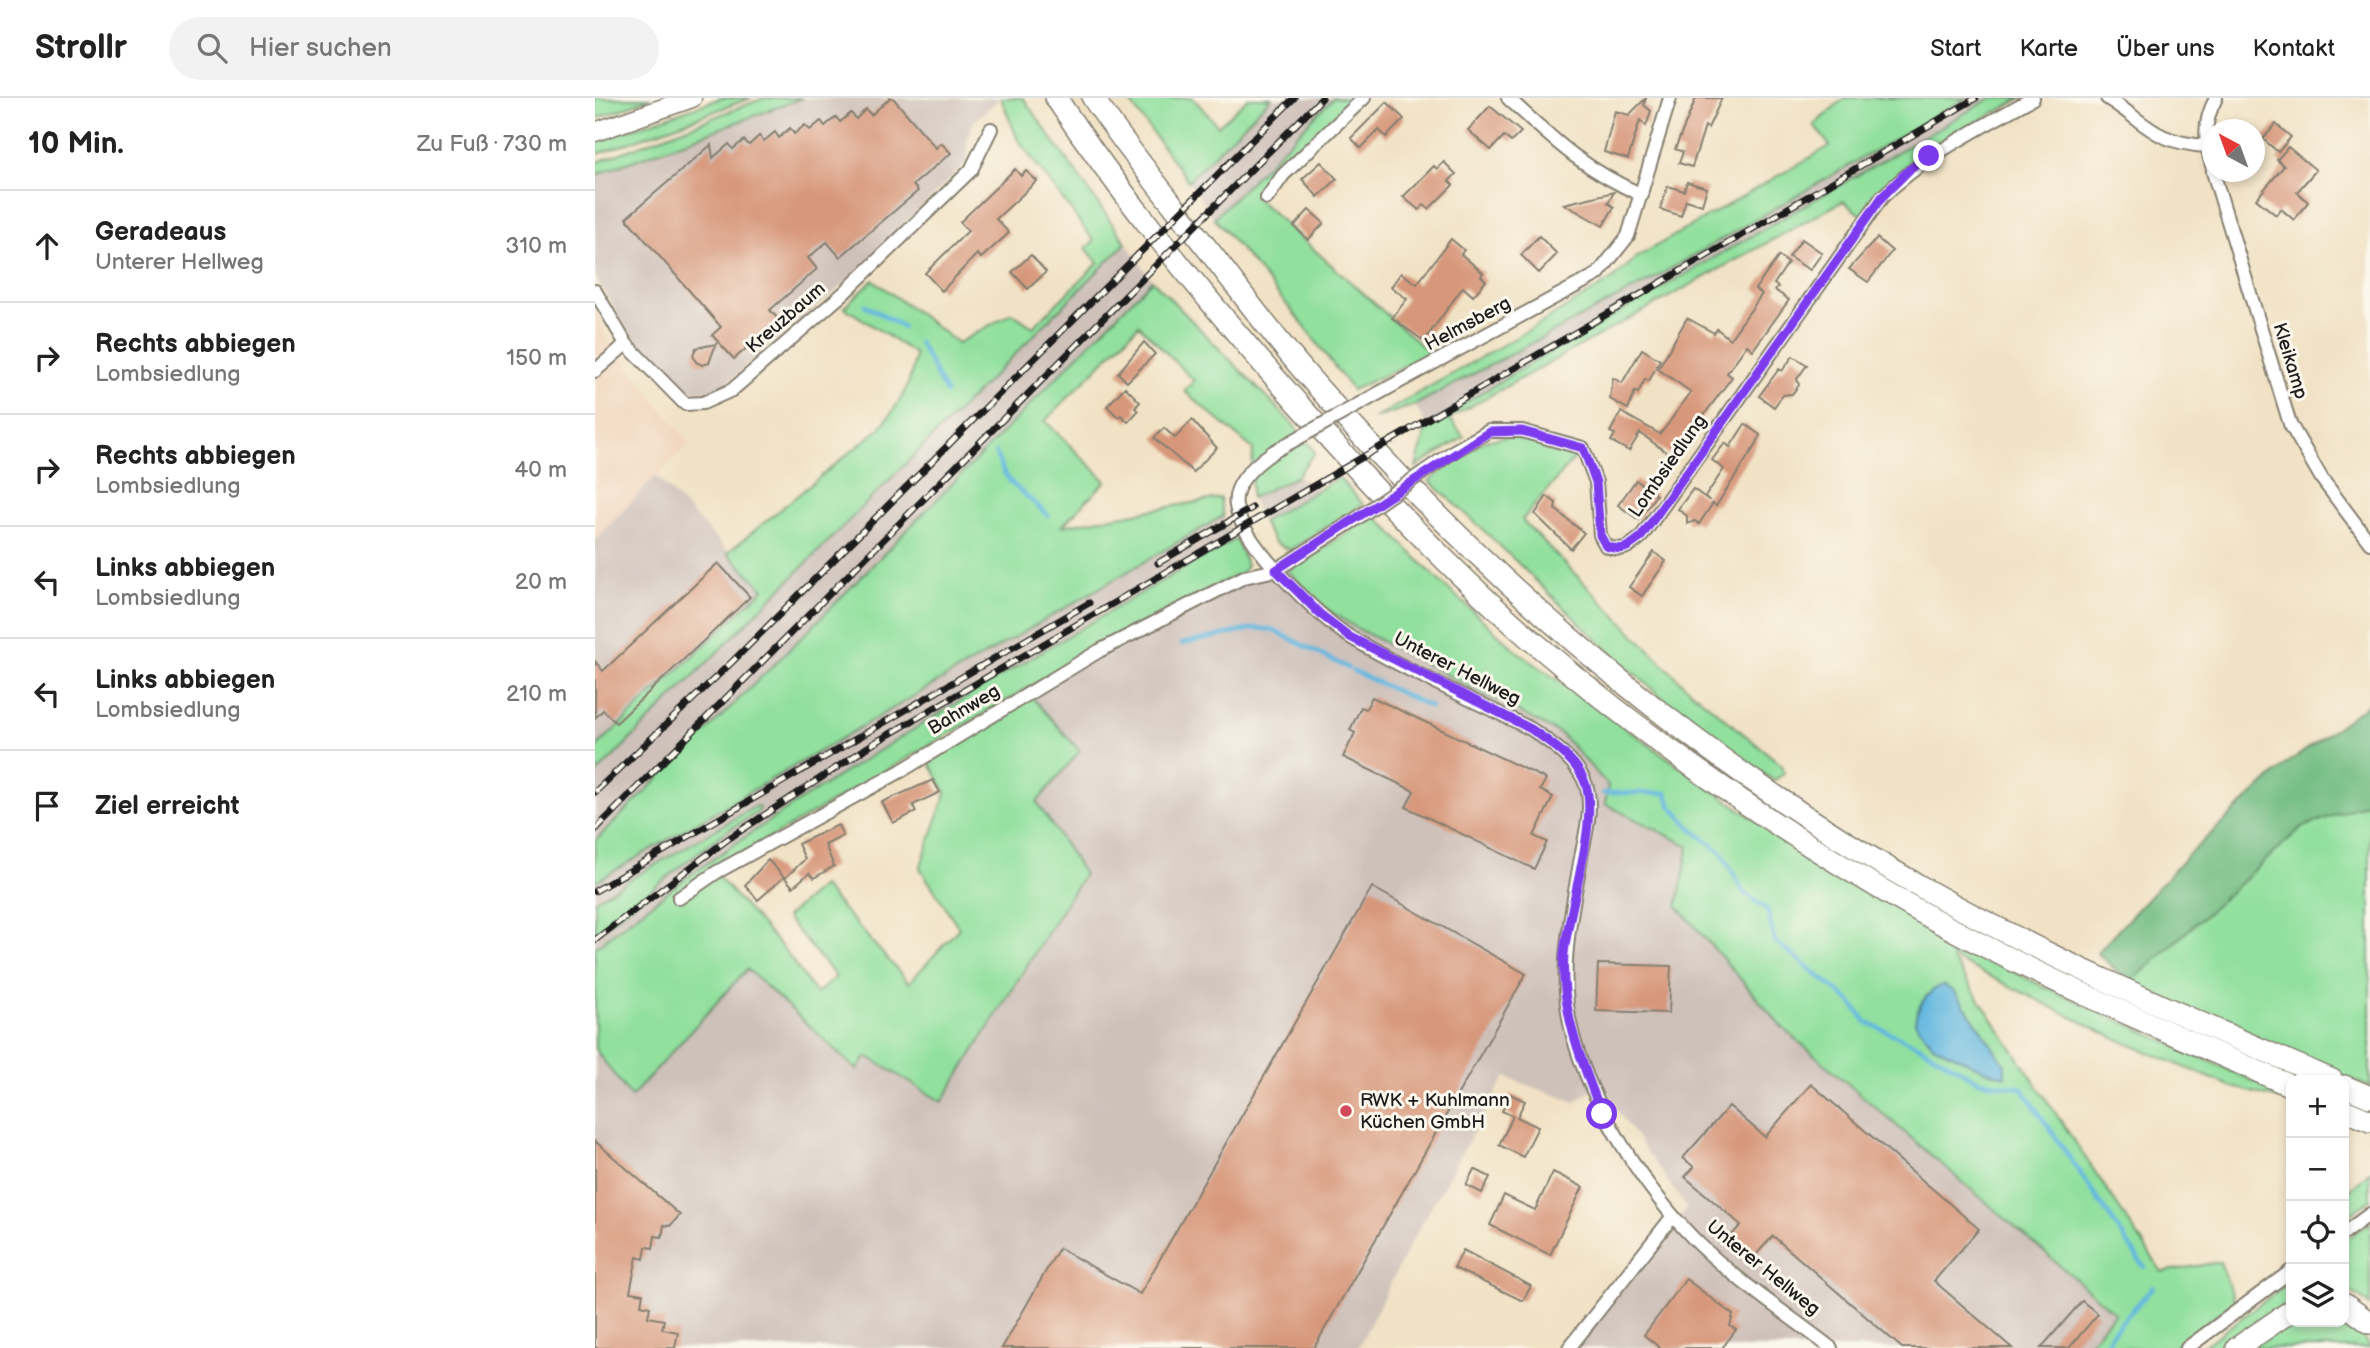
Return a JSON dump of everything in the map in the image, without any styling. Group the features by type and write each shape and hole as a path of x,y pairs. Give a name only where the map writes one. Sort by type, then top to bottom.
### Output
{"highway":[{"path":"1056,98 1182,270 1363,475 1527,636 1613,707 1790,832 1919,911 2034,971 2286,1084"},
{"path":"1093,98 1319,389 1470,546 1627,688 1714,754 1823,828 1930,892 2112,984 2321,1075"},
{"path":"2349,1088 2370,1097"},
{"path":"2349,1112 2370,1121"},
{"path":"2349,1308 2370,1323"},
{"path":"2237,1348 2286,1314"}],"main road":[{"path":"595,132 692,98"}],"street":[{"path":"1267,198 1283,175 1364,98"},
{"path":"1509,98 1571,156 1600,176 1642,195"},
{"name":"Helmsberg","path":"1248,532 1236,507 1236,496 1249,473 1273,452 1598,274 1628,236 1669,98"},
{"name":"Lombsiedlung","path":"1276,570 1454,451 1489,432 1522,431 1583,448 1596,482 1600,535 1606,546 1619,551 1628,548 1641,537 1882,197 1909,170 1929,156 2033,98"},
{"path":"2107,98 2156,134 2178,144 2202,146"},
{"name":"Kleikamp","path":"2206,119 2216,98"},
{"name":"Kreuzbaum","path":"595,291 626,344 685,404 703,402 732,390 845,292 971,170 991,129"},
{"name":"Kleikamp","path":"2217,182 2290,424 2322,480 2370,543"},
{"path":"595,371 626,344"},
{"name":"Unterer Hellweg","path":"1248,532 1276,570 1320,614 1350,637 1531,729 1554,745 1576,767 1586,785 1589,811 1564,955 1566,994 1573,1035 1602,1114 1673,1216 1712,1255 1831,1348"},
{"name":"Bahnweg","path":"679,898 717,872 901,771 1099,651 1244,577 1276,570"},
{"path":"2349,1229 2370,1214"},
{"path":"1569,1348 1673,1216"},
{"path":"2186,1348 2286,1275"}],"shaded area":[{"path":"802,98 1000,98 974,121 967,141 968,161 852,277 721,388 698,392 681,389 632,338 595,277 595,175"},
{"path":"1271,98 1333,98 1214,218 1188,181"},
{"path":"1967,98 1991,98 1427,426 1415,405 1651,280"},
{"path":"1126,243 1152,280 806,633 595,841 595,775"},
{"path":"595,310 603,322 604,335 689,443 595,540"},
{"path":"656,476 764,589 595,748 595,540"},
{"path":"1296,477 1322,489 1262,522 1251,498"},
{"path":"1223,516 1236,539 1103,613 802,799 738,842 595,948 595,882"},
{"path":"1288,571 1324,607 1356,628 1561,734 1609,786 1605,804 1690,846 1678,906 1783,1028 2115,1314 2084,1348 1575,1348 1687,1208 1617,1110 1603,1083 1575,1102 1505,1077 1409,1246 1358,1348 595,1348 595,1049 632,1096 747,969 856,1069 866,1056 942,1101 1037,802 1031,696 1025,688 1130,629 1242,573"}],"green space":[{"path":"595,98 651,98 595,119"},
{"path":"721,98 751,98 595,155 595,142"},
{"path":"764,98 802,98 595,175 595,163"},
{"path":"1001,98 1023,98 1126,243 595,775 595,748 764,589 727,553 880,428 904,394 915,354 844,307 873,280 958,343 1012,313 1033,327 1098,263 1086,248 1094,241 1018,140"},
{"path":"1127,98 1193,98 1218,126 1248,98 1271,98 1188,181"},
{"path":"1333,98 1356,98 1254,196 1431,354 1352,390 1299,319 1214,218"},
{"path":"1844,98 1966,98 1651,280 1415,405 1373,419 1541,323 1614,278 1637,257 1830,146 1814,125"},
{"path":"1991,98 2022,98 1927,150 1906,165 1862,216 1843,201 1449,418 1464,437 1416,467 1427,426"},
{"path":"1152,280 1292,423 1315,452 1296,477 1251,498 1253,449 1184,391 1194,381 1139,325 1045,421 1106,481 1062,526 1220,498 1223,516 595,882 595,841 806,633"},
{"path":"1511,436 1578,454 1522,520 1685,686 1782,765 1784,773 1774,781 1651,688 1429,481 1483,441"},
{"path":"1339,478 1363,504 1290,550 1275,543 1262,522"},
{"path":"1375,515 1435,577 1518,652 1805,855 2028,979 2286,1096 2286,1101 2232,1087 2112,1037 1951,957 2162,1272 2220,1262 2235,1302 2173,1348 2084,1348 2115,1313 1783,1028 1677,906 1689,846 1605,804 1608,785 1561,734 1356,628 1324,607 1288,571"},
{"path":"1236,539 1247,566 1242,573 1130,629 713,871 786,952 816,994 836,977 786,917 822,886 909,983 959,928 920,868 946,793 928,760 1031,696 1080,751 1037,802 1084,874 942,1102 867,1056 857,1070 747,969 631,1097 595,1049 595,948 716,857 843,773 1043,651"},
{"path":"2370,703 2370,802 2302,827 2130,983 2097,953 2188,855 2285,765"},
{"path":"2370,802 2370,1087 2349,1079 2349,1075 2339,1075 2305,1062 2130,983 2302,827"},
{"path":"756,806 760,807 758,812 722,834 595,934 595,900"},
{"path":"2370,1171 2370,1200 2349,1215 2349,1191"},
{"path":"2370,1222 2370,1306 2349,1292 2349,1237"},
{"path":"2286,1285 2286,1305 2225,1348 2201,1348"},
{"path":"2286,1325 2349,1326 2364,1337 2370,1348 2251,1348"}],"water":[{"path":"1943,985 1955,992 2005,1065 2005,1076 1986,1071 1933,1045 1915,1023 1924,1000 1932,991"}],"building":[{"path":"893,98 936,148 941,143 951,153 913,185 918,191 840,257 827,242 808,258 817,269 770,310 779,320 734,359 712,335 721,327 626,218 711,145 713,158 729,144 733,149 744,140 749,145 759,136 764,141 775,132 779,138 790,128 794,134 805,125 810,130 821,121 825,126 836,117 840,122 851,113 856,119 866,109 871,115"},
{"path":"1646,98 1644,105 1651,111 1646,126 1640,120 1628,159 1604,152 1615,111 1629,115"},
{"path":"1696,98 1722,98 1708,128 1705,126 1692,167 1679,163 1683,152 1675,149"},
{"path":"1387,102 1404,119 1386,137 1379,130 1361,148 1351,138"},
{"path":"1490,106 1521,132 1511,142 1504,136 1491,150 1468,130"},
{"path":"2276,124 2291,137 2278,152 2265,141 2265,137"},
{"path":"2288,147 2316,170 2297,192 2308,202 2294,220 2281,209 2276,215 2256,199 2284,166 2277,160"},
{"path":"1321,162 1337,179 1318,197 1302,179"},
{"path":"1444,162 1456,174 1449,181 1453,185 1429,209 1424,205 1419,210 1403,197 1434,166 1437,169"},
{"path":"1015,169 1021,176 1026,171 1037,181 996,219 1009,233 981,258 977,254 942,291 925,273 968,231 960,222"},
{"path":"1687,182 1707,188 1702,205 1686,200 1681,216 1660,209 1668,186 1684,191"},
{"path":"1614,192 1608,203 1614,207 1603,226 1564,204"},
{"path":"1309,210 1324,223 1308,240 1294,226"},
{"path":"1539,236 1557,254 1539,273 1521,255"},
{"path":"1877,238 1892,251 1868,282 1849,269"},
{"path":"1451,239 1464,250 1461,254 1483,273 1481,276 1486,281 1473,296 1463,287 1424,341 1392,318 1407,299 1391,287 1401,273 1417,284"},
{"path":"1802,239 1822,253 1810,270 1789,257"},
{"path":"1031,255 1046,272 1028,289 1012,272"},
{"path":"1779,256 1788,263 1774,284 1778,287 1775,290 1789,300 1753,350 1747,345 1727,373 1732,377 1673,457 1640,433 1629,451 1611,441 1615,434 1610,432 1621,412 1660,434 1691,392 1658,369 1687,318 1714,333 1717,329 1730,339 1762,294 1755,289"},
{"path":"1144,342 1155,354 1127,382 1118,373"},
{"path":"716,344 709,363 702,365 696,362 693,355 696,348"},
{"path":"1642,349 1660,360 1649,381 1645,379 1638,393 1635,391 1628,409 1610,399 1613,378 1622,383"},
{"path":"1793,356 1807,365 1797,379 1799,385 1792,394 1783,395 1774,407 1759,396 1779,369 1782,371"},
{"path":"1125,387 1140,402 1135,408 1138,411 1128,422 1107,406"},
{"path":"1192,420 1217,448 1193,472 1154,438 1164,428 1175,438"},
{"path":"1745,424 1760,435 1757,443 1716,506 1713,503 1699,524 1695,521 1687,524 1687,516 1678,509 1693,489 1710,501 1705,497 1724,469 1712,460 1725,443 1730,447"},
{"path":"1636,480 1656,495 1639,520 1618,505"},
{"path":"1547,496 1556,503 1555,509 1584,533 1571,549 1535,514"},
{"path":"1654,552 1666,561 1642,596 1629,587"},
{"path":"718,563 750,597 616,723 603,710 595,718 595,661 603,671"},
{"path":"1372,697 1546,779 1540,790 1553,797 1534,836 1547,842 1534,869 1406,807 1414,791 1343,757 1355,733 1350,730 1361,707 1366,709"},
{"path":"933,780 940,792 913,805 916,812 893,823 882,802"},
{"path":"838,825 843,836 825,845 834,866 814,878 809,873 793,887 785,878 805,859 798,844"},
{"path":"768,860 784,877 758,900 745,885"},
{"name":"RWK + Kuhlmann Küchen GmbH","path":"1372,887 1526,974 1314,1348 1002,1348 1059,1248 1140,1294"},
{"path":"1598,964 1671,966 1669,1013 1596,1011"},
{"path":"1811,1084 1979,1229 1934,1281 2012,1348 1902,1348 1773,1236 1753,1258 1729,1238 1741,1225 1685,1177 1694,1167 1683,1158 1729,1106 1765,1137"},
{"path":"1510,1094 1525,1101 1517,1117 1538,1127 1523,1157 1499,1145 1513,1116 1502,1111"},
{"path":"595,1141 680,1215 670,1226 664,1225 662,1237 655,1236 653,1248 646,1247 644,1259 637,1257 630,1292 643,1294 641,1305 650,1307 648,1317 664,1320 662,1329 678,1332 675,1348 595,1348"},
{"path":"1474,1169 1490,1177 1482,1193 1466,1185"},
{"path":"1553,1172 1583,1187 1550,1255 1490,1225 1504,1195 1535,1210"},
{"path":"1463,1250 1531,1286 1523,1301 1454,1268"},
{"path":"1686,1279 1733,1315 1730,1326 1736,1330 1722,1348 1660,1348 1644,1335"},
{"path":"2082,1301 2098,1314 2069,1348 2041,1348"}],"waterway":[{"path":"865,305 903,327"},
{"path":"919,342 946,393"},
{"path":"996,453 1005,475 1048,516"},
{"path":"1182,644 1256,628 1273,630 1348,668"},
{"path":"1353,671 1431,707"},
{"path":"1603,793 1667,793 1670,805 1694,831 1722,853 1744,893 1767,909 1775,941 1850,1001 1866,1022 1917,1045 1979,1081 2022,1088 2144,1267"},
{"path":"2105,1348 2111,1334 2153,1287"}],"railway":[{"path":"595,792 733,661 1294,98"},
{"path":"595,830 1322,98"},
{"path":"595,940 728,839 871,745 1976,98"},
{"path":"1158,563 1252,508"},
{"path":"595,891 1089,603"}],"place":[{"name":"RWK + Kuhlmann Küchen GmbH","path":"1346,1111"}],"route":[{"path":"1602,1114 1573,1035 1566,994 1564,955 1589,811 1586,785 1576,767 1554,745 1531,729 1350,637 1320,614 1276,570 1454,451 1489,432 1522,431 1583,448 1596,482 1600,535 1606,546 1619,551 1628,548 1641,537 1882,197 1909,170 1929,156"}]}
